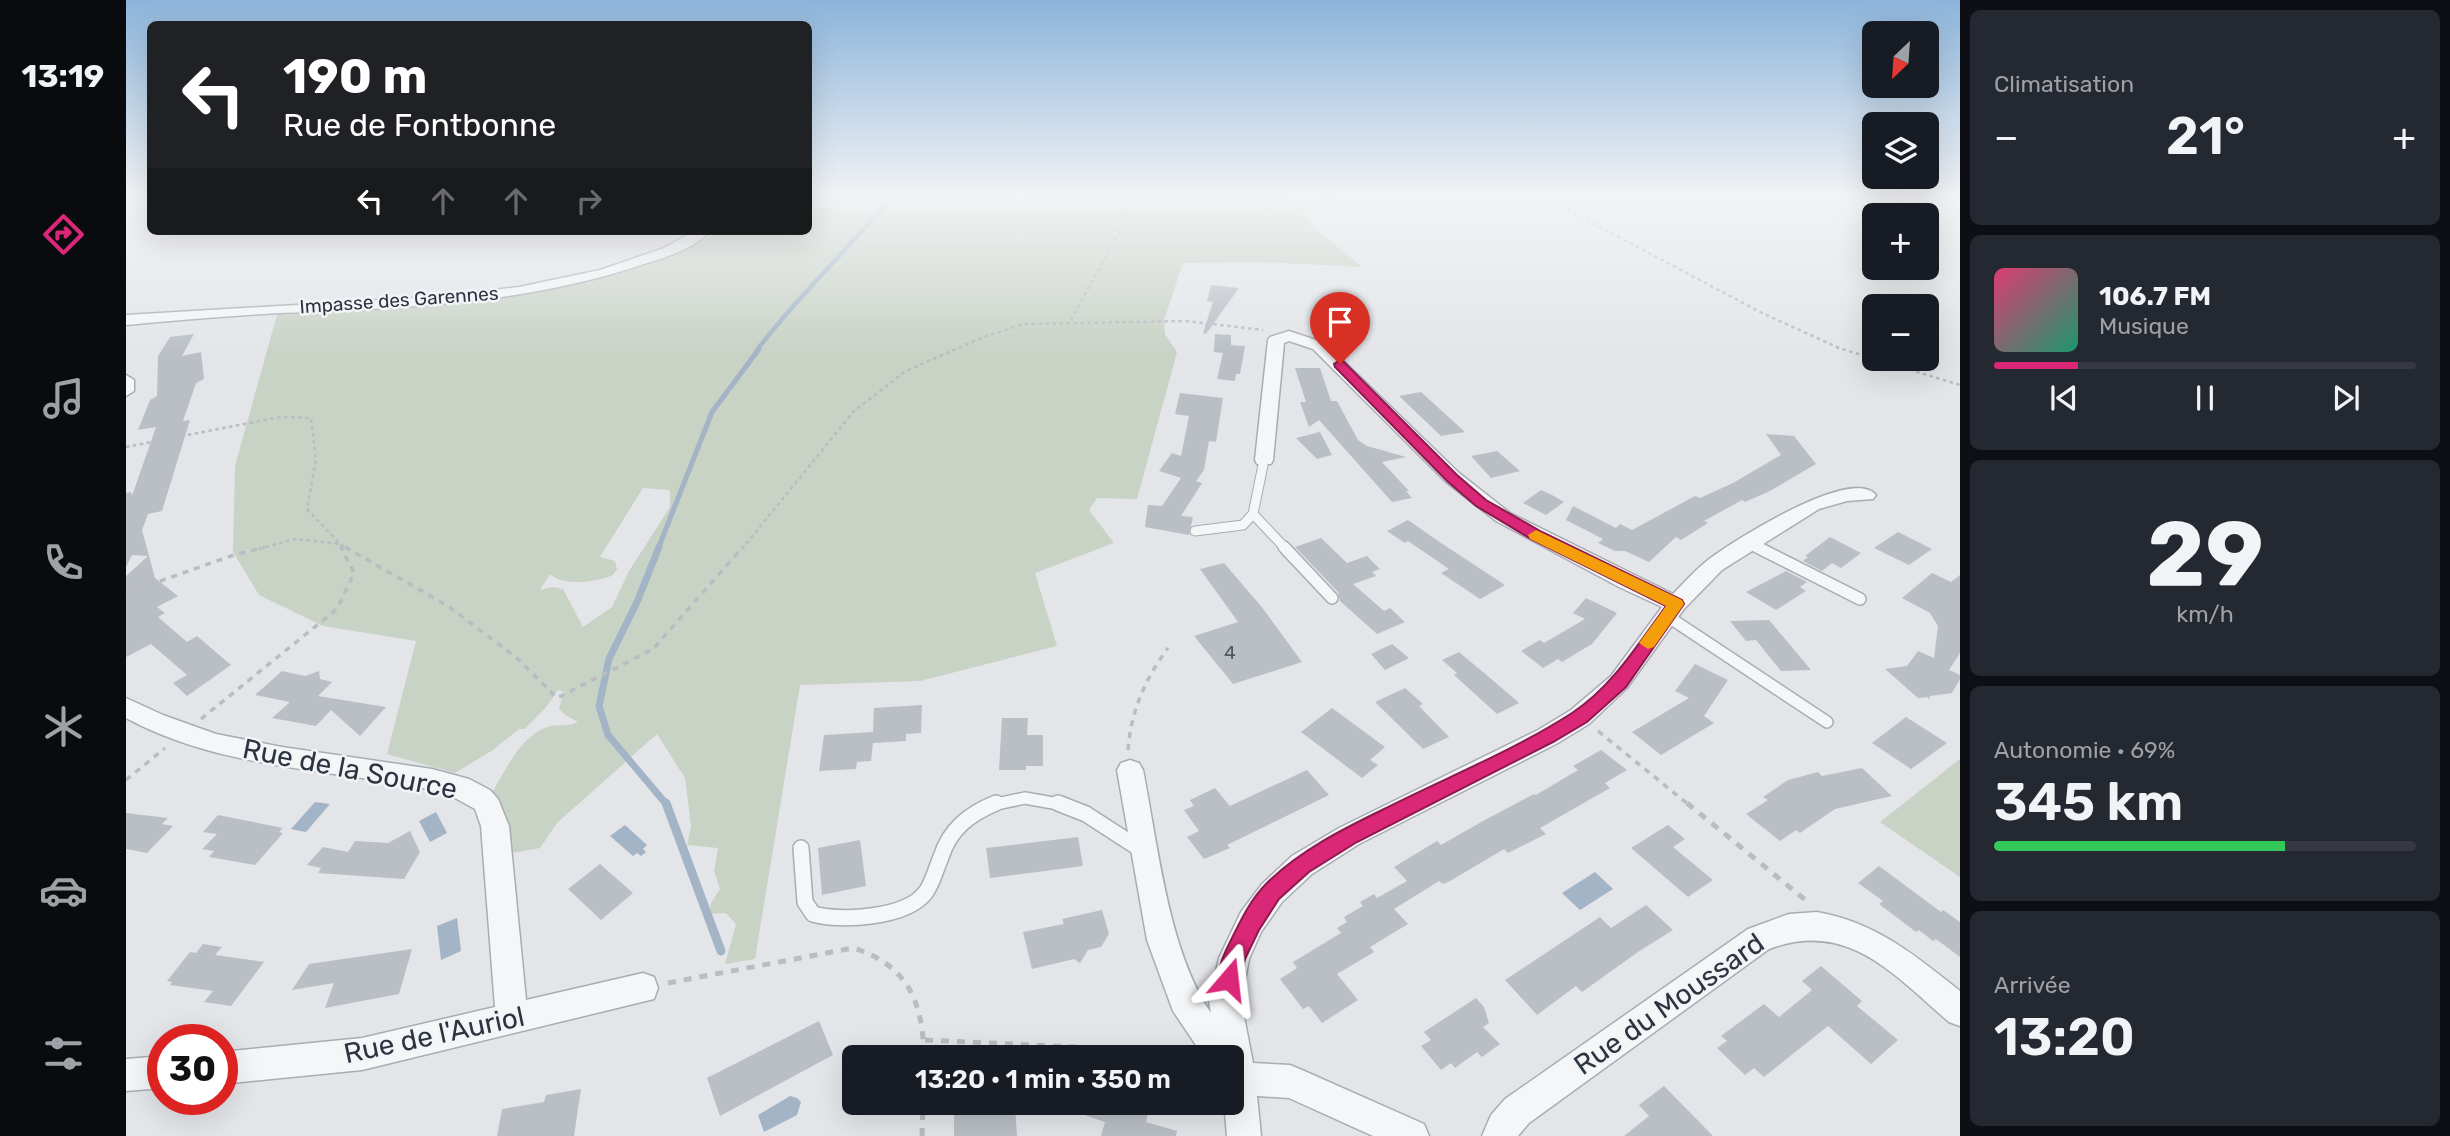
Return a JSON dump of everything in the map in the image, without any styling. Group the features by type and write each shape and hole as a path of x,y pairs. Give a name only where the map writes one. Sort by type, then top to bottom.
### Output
{"street":[{"name":"Impasse des Garennes","path":"126,320 441,301 585,278 631,265 669,250"},
{"path":"1264,460 1274,346 1276,341 1289,336 1319,346 1481,503 1672,610"},
{"path":"126,380 126,391"},
{"path":"1229,1045 1224,1001 1234,958 1251,922 1272,892 1302,865 1349,836 1547,737 1580,717 1619,682 1672,610 1715,565 1812,505 1846,495 1866,495"},
{"name":"Rue de la Source","path":"126,707 145,719 216,743 429,780 466,789 483,799 491,811 495,827 512,1019"},
{"path":"1130,770 1162,940 1184,1000 1215,1045"},
{"name":"Rue du Moussard","path":"1499,1136 1517,1111 1759,939 1794,924 1838,926 1883,950 1960,1011"},
{"name":"Rue de l'Auriol","path":"238,1066 362,1054 643,988"},
{"path":"1244,1071 1290,1082 1412,1136"},
{"path":"126,1075 147,1073"},
{"path":"1240,1115 1244,1136"}],"lane":[{"path":"1195,531 1243,525 1252,514 1264,460"},
{"path":"1252,514 1332,598"},
{"path":"1748,543 1860,598"},
{"path":"1672,610 1827,722"},
{"path":"801,848 806,908 813,915 826,919 895,912 910,905 922,897 954,830 973,814 993,804 1019,798 1050,800 1110,826 1146,853"}],"path":[{"path":"1070,322 1109,250"},
{"path":"1644,250 1775,319 1839,348 1960,385"},
{"path":"126,447 280,417 311,418 316,459 307,509 341,544 448,606 517,658 557,698 653,649 769,518 854,411 906,371 982,338 1024,324 1186,321 1265,330 1289,336"},
{"path":"126,593 231,556 295,539 341,544"},
{"path":"126,780 337,608 354,573 341,544"},
{"path":"1130,770 1128,733 1137,701 1151,670 1167,648"},
{"path":"1580,717 1838,926"},
{"path":"643,988 853,948 881,958 906,983 925,1045"},
{"path":"925,1040 1032,1045"},
{"path":"922,1136 923,1115"}],"shaded area":[{"path":"680,250 1341,250 1362,267 1259,262 1183,263 1164,320 1165,334 1177,352 1137,499 1097,498 1089,510 1114,543 1035,573 1057,646 920,681 800,685 755,959 725,964 736,924 726,913 710,914 711,903 720,889 714,871 718,848 687,845 691,826 685,778 657,734 557,823 540,848 506,854 507,820 493,791 516,752 532,736 551,726 578,722 559,708 564,692 558,690 525,729 519,729 493,750 455,773 387,754 416,641 323,626 259,595 233,552 235,466 278,311 535,291 594,280 636,268","holes":["643,488 670,490 670,507 629,571 612,607 583,627 563,589 553,587 540,590 550,574 572,582 598,580 613,575 617,569 615,561 600,557"]},
{"path":"1960,759 1960,877 1880,822"}],"water":[{"path":"315,802 330,804 306,832 291,829"},
{"path":"436,812 447,833 430,842 419,821"},
{"path":"625,825 647,845 643,849 646,852 641,856 637,853 633,856 610,836"},
{"path":"1595,872 1613,889 1580,910 1562,893"},
{"path":"457,918 461,951 441,960 437,926"},
{"path":"790,1096 801,1102 797,1115 764,1132 758,1115"}],"building":[{"path":"1211,285 1239,288 1206,334 1203,333 1213,302 1207,301"},
{"path":"194,334 182,356 201,352 204,379 196,383 183,421 190,420 162,511 148,514 142,530 155,578 178,596 157,607 165,613 158,617 187,642 197,636 231,665 187,696 173,683 187,675 151,644 126,657 126,576 148,556 132,555 126,567 126,493 131,492 132,496 156,427 138,430 150,400 157,396 158,356 170,337"},
{"path":"1215,334 1231,335 1231,345 1245,346 1240,374 1236,374 1235,381 1217,379 1223,353 1214,352"},
{"path":"1295,368 1320,368 1331,401 1337,401 1358,440 1367,446 1406,457 1382,462 1409,491 1406,491 1412,498 1392,502 1319,420 1309,427 1300,402 1306,402"},
{"path":"1421,392 1465,432 1441,436 1399,396"},
{"path":"1180,393 1223,398 1216,442 1209,441 1204,470 1196,481 1202,483 1181,516 1193,517 1189,535 1145,527 1148,505 1162,506 1181,478 1159,471 1172,453 1181,456 1189,416 1175,414"},
{"path":"1320,432 1332,455 1317,459 1296,438"},
{"path":"1766,434 1794,436 1816,464 1770,491 1745,502 1742,500 1704,521 1708,523 1681,540 1676,537 1649,562 1598,543 1603,539 1566,520 1573,506 1616,528 1620,524 1632,530 1695,496 1700,498 1733,483 1781,455"},
{"path":"1497,451 1520,471 1491,478 1471,456"},
{"path":"1541,490 1564,502 1546,515 1523,503"},
{"path":"1408,520 1505,585 1480,599 1441,573 1449,569 1408,541 1405,543 1387,531"},
{"path":"1898,532 1932,549 1909,565 1874,548"},
{"path":"1830,537 1861,553 1841,568 1832,563 1822,571 1803,561 1808,557 1805,556"},
{"path":"1321,538 1347,563 1367,556 1380,569 1372,572 1376,576 1353,584 1384,611 1390,608 1405,622 1377,634 1340,601 1338,592 1295,547"},
{"path":"1224,563 1261,606 1302,662 1233,684 1194,636 1238,622 1200,569"},
{"path":"1786,571 1807,582 1800,587 1806,591 1776,610 1746,592"},
{"path":"1932,573 1951,582 1960,575 1960,653 1949,670 1960,675 1960,679 1952,693 1930,696 1928,700 1928,697 1918,698 1885,669 1907,666 1918,651 1934,658 1938,626 1930,613 1902,598"},
{"path":"1586,598 1617,613 1592,644 1562,662 1558,659 1543,668 1521,651 1540,640 1544,643 1585,619 1573,613"},
{"path":"1769,620 1811,670 1781,671 1756,640 1746,641 1730,621"},
{"path":"1392,644 1409,658 1385,670 1371,654"},
{"path":"1459,652 1519,703 1497,714 1454,675 1457,673 1442,660"},
{"path":"1695,664 1728,680 1704,716 1714,723 1661,755 1632,732 1689,698 1675,691"},
{"path":"282,671 305,676 319,671 320,679 332,682 318,696 386,707 360,736 331,710 316,726 272,718 290,702 255,695"},
{"path":"1405,688 1423,704 1419,706 1449,737 1423,749 1375,702"},
{"path":"922,705 921,733 906,734 906,741 873,743 871,761 857,762 856,769 819,771 824,735 873,732 874,708"},
{"path":"1332,708 1385,747 1370,760 1378,765 1362,778 1301,732"},
{"path":"1906,717 1947,743 1911,769 1872,743"},
{"path":"1002,718 1028,718 1027,735 1043,735 1043,766 1026,766 1026,770 999,770"},
{"path":"1601,750 1627,770 1605,783 1610,788 1540,828 1546,834 1508,853 1504,849 1450,881 1443,884 1439,881 1394,909 1408,924 1370,947 1374,952 1337,974 1358,1000 1322,1023 1309,1006 1303,1009 1280,979 1297,968 1293,962 1341,933 1337,928 1347,922 1344,917 1363,906 1360,902 1374,894 1377,898 1407,881 1394,867 1437,841 1441,845 1536,795 1578,770 1573,766"},
{"path":"1862,768 1892,796 1835,809 1800,833 1796,830 1780,841 1746,814 1768,800 1763,797 1788,780 1818,772 1822,776"},
{"path":"1307,770 1329,795 1204,859 1187,837 1199,831 1184,810 1194,806 1190,800 1215,788 1230,806"},
{"path":"126,813 168,818 162,824 173,826 147,853 126,849"},
{"path":"218,815 283,828 279,832 283,833 255,865 209,857 214,851 202,849 217,834 203,832"},
{"path":"1668,825 1685,839 1673,847 1713,880 1688,897 1631,848"},
{"path":"410,831 420,852 404,879 318,873 321,868 307,865 323,847 348,852 355,841 388,843"},
{"path":"1078,837 1083,866 990,878 986,848"},
{"path":"860,840 866,886 822,895 818,848"},
{"path":"600,864 633,893 601,920 568,889"},
{"path":"1879,866 1941,912 1943,910 1960,922 1960,957 1936,939 1933,941 1919,930 1916,932 1879,904 1883,901 1858,883"},
{"path":"1646,905 1673,930 1582,992 1576,986 1537,1015 1505,980 1600,917 1611,928"},
{"path":"1102,910 1109,934 1101,947 1088,950 1080,963 1074,959 1032,969 1023,932 1064,924 1062,919"},
{"path":"203,944 222,947 215,955 264,962 231,1006 204,1002 213,991 170,985 172,982 167,981 190,952 196,953"},
{"path":"412,949 399,994 325,1008 334,983 292,990 309,964"},
{"path":"1821,966 1862,1001 1857,1006 1898,1040 1871,1064 1828,1026 1764,1077 1754,1068 1745,1075 1717,1048 1727,1041 1721,1036 1764,1004 1779,1017 1812,990 1802,981"},
{"path":"1476,998 1484,1007 1489,1023 1483,1027 1500,1044 1482,1057 1477,1052 1455,1068 1451,1063 1441,1070 1421,1046 1431,1040 1424,1032"},
{"path":"819,1021 833,1055 720,1116 707,1078"},
{"path":"1664,1086 1713,1136 1624,1136 1649,1116 1639,1105"},
{"path":"581,1089 574,1136 497,1136 502,1109 544,1102 546,1095"},
{"path":"954,1115 1016,1115 1017,1136 954,1136"},
{"path":"1084,1115 1147,1115 1146,1122 1177,1131 1176,1136 1101,1136 1105,1122"}],"waterway":[{"path":"757,350 845,250"},
{"path":"658,549 712,412 759,349"},
{"path":"659,547 637,602 609,659 599,706 608,735 667,804"},
{"path":"667,804 721,951"}],"slow traffic":[{"path":"1536,535 1676,604 1648,643"}],"route":[{"path":"1229,979 1234,958 1251,922 1272,892 1302,865 1349,836 1547,737 1580,717 1600,702 1619,682 1676,604 1536,535 1481,503 1452,478 1340,364"}]}
